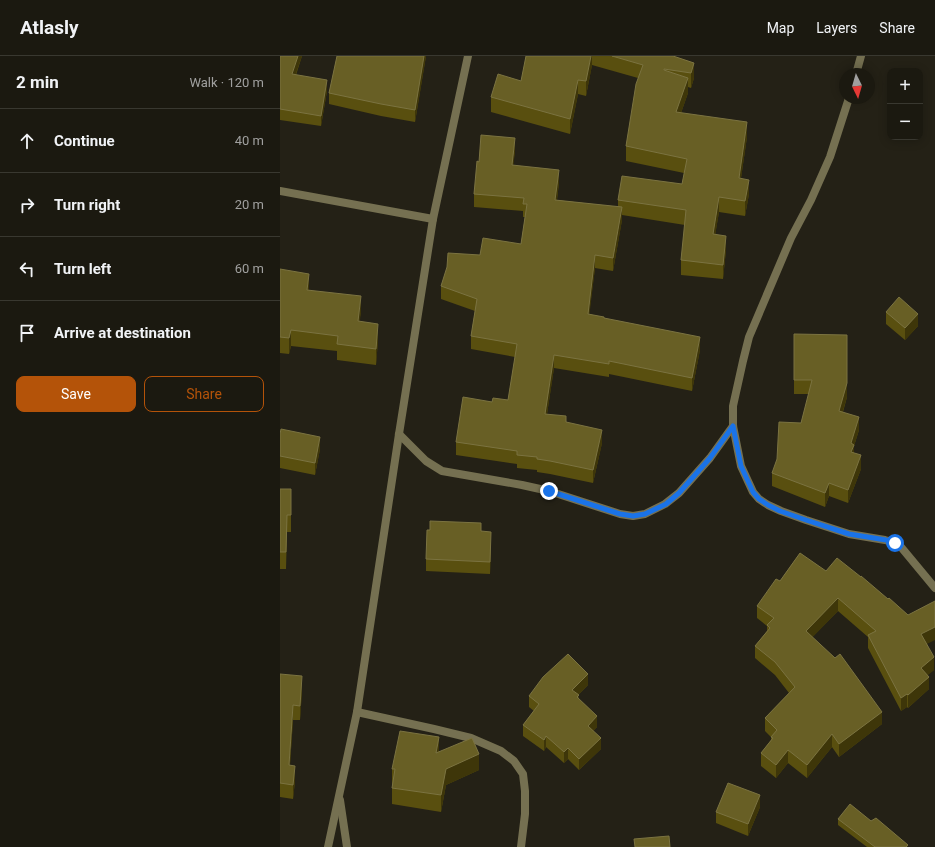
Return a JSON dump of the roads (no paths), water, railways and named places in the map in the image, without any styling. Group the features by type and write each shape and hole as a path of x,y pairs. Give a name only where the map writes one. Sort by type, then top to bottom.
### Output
{"street":[{"path":"328,847 358,712 399,434 433,219 468,56"},
{"path":"858,68 861,56"},
{"path":"847,104 830,156 749,337 733,406 733,426 741,466 753,492 759,499 780,511 849,534 886,540 895,543 901,547 935,588"},
{"path":"280,191 433,219"},
{"path":"399,434 426,460 442,471 549,491 620,514 633,516 645,514 666,504 679,493 710,458 733,426"},
{"path":"358,712 471,738 501,751 514,761 523,774 525,791 525,814 521,847"},
{"path":"339,796 347,847"}]}
